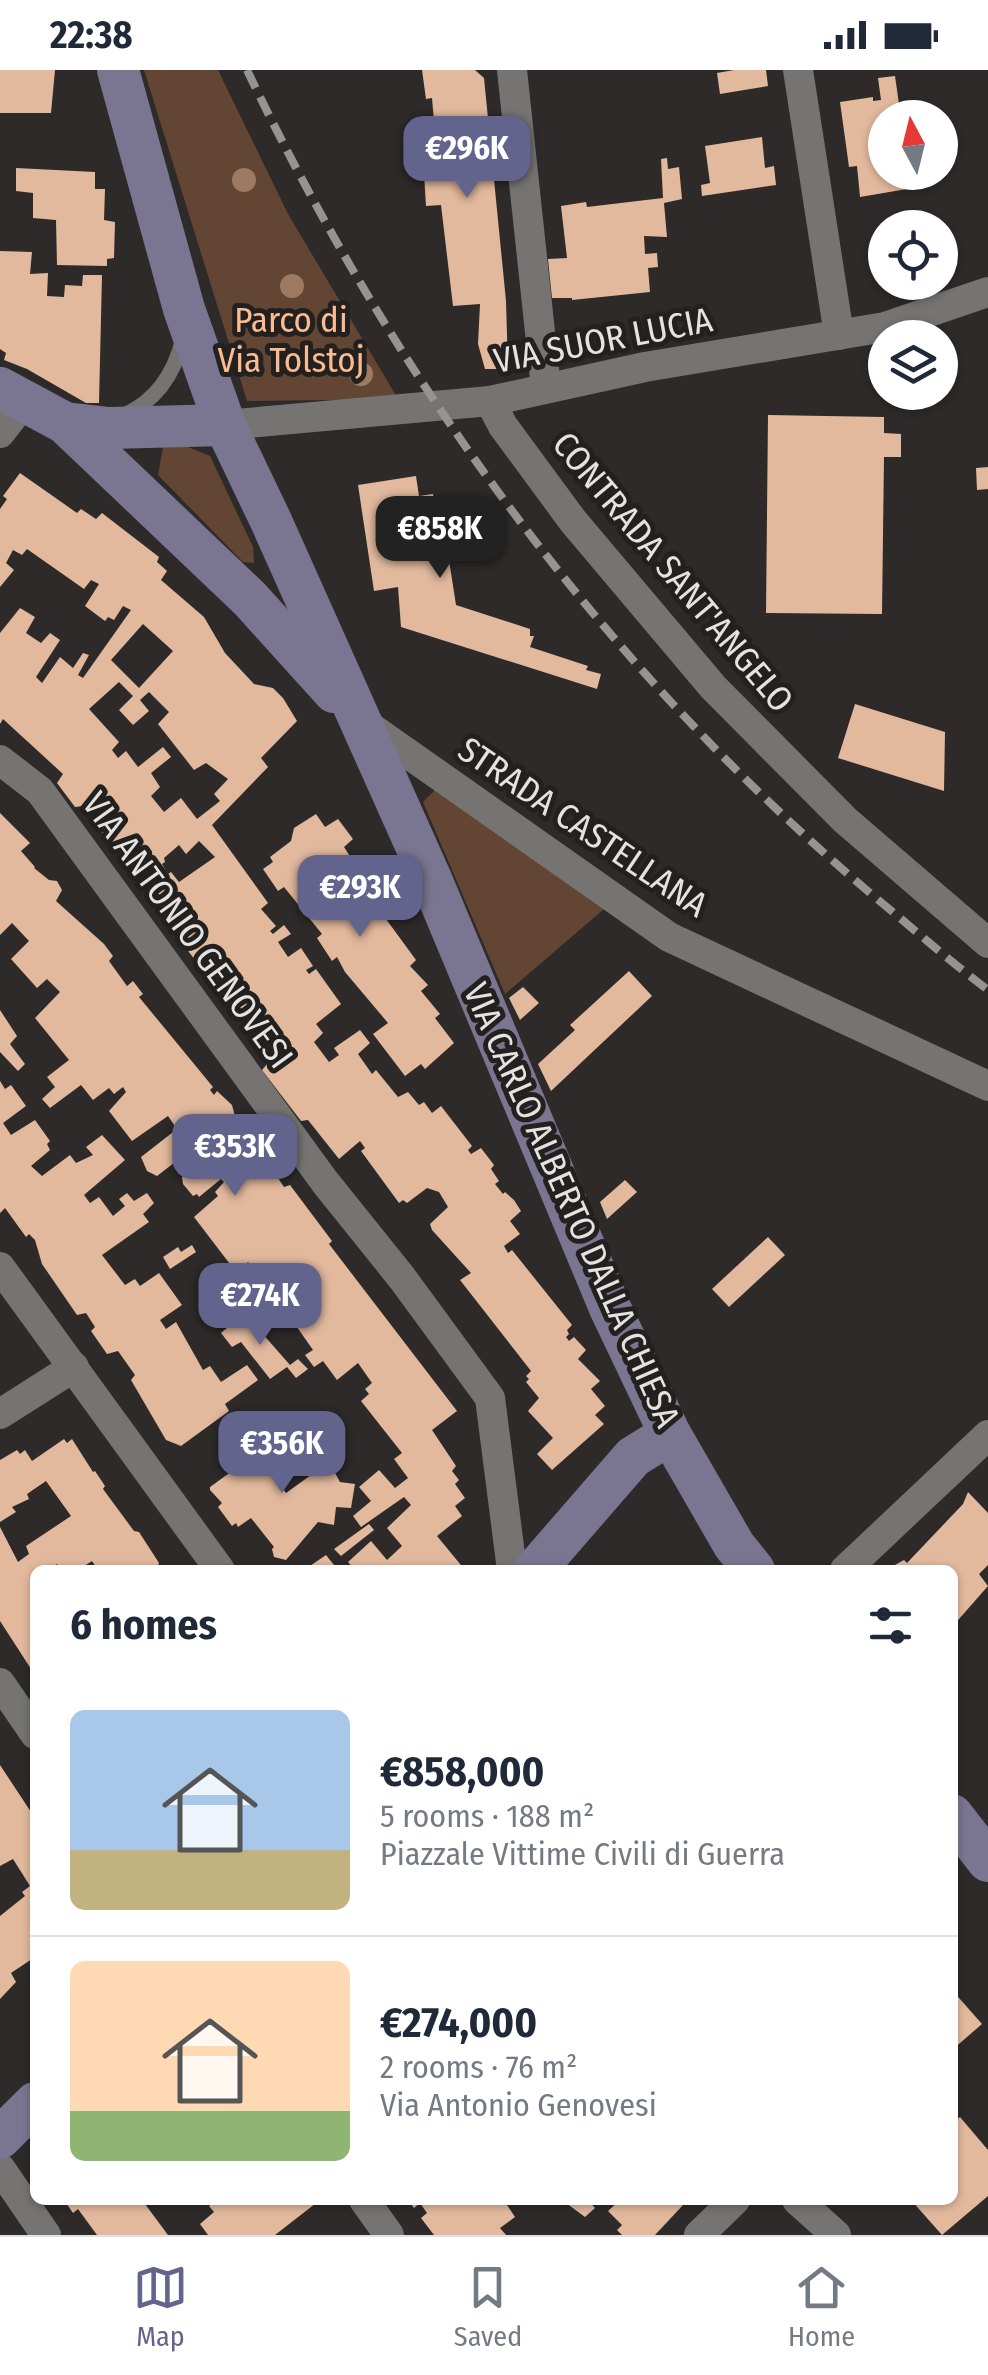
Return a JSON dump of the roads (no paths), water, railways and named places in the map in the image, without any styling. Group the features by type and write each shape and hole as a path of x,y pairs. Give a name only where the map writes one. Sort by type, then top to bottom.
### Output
{"street":[{"name":"VIA CARLO ALBERTO DALLA CHIESA","path":"118,70 184,309 225,425 431,879 610,1308 670,1434 734,1545 750,1565"},
{"path":"512,70 546,388"},
{"path":"798,70 839,335"},
{"name":"VIA SUOR LUCIA","path":"225,425 490,400 646,367 884,328 988,292"},
{"name":"CONTRADA SANT'ANGELO","path":"490,400 503,426 573,521 713,688 845,820 988,942"},
{"path":"8,407 65,423 145,435 225,425"},
{"path":"65,423 136,483 250,599 360,720"},
{"name":"STRADA CASTELLANA","path":"360,720 669,937 988,1086"},
{"name":"VIA ANTONIO GENOVESI","path":"0,760 40,791 325,1182 490,1398 511,1565"},
{"path":"0,1267 216,1565"},
{"path":"0,1414 74,1366"},
{"path":"539,1565 633,1457 670,1434"},
{"path":"850,1565 988,1436"},
{"path":"0,1683 30,1727"},
{"path":"958,1823 988,1862"},
{"path":"0,2138 30,2107"},
{"path":"0,2168 46,2235"},
{"path":"368,2205 389,2235"},
{"path":"699,2235 731,2205"},
{"path":"803,2205 836,2235"}],"lane":[{"path":"65,423 113,420 154,396 169,378 179,356 184,309"}],"railway":[{"path":"247,70 308,190 374,306 446,419 524,527 608,631 698,731 793,825 988,990"}],"park label":[{"name":"Parco di Via Tolstoj","path":"291,340"}]}
